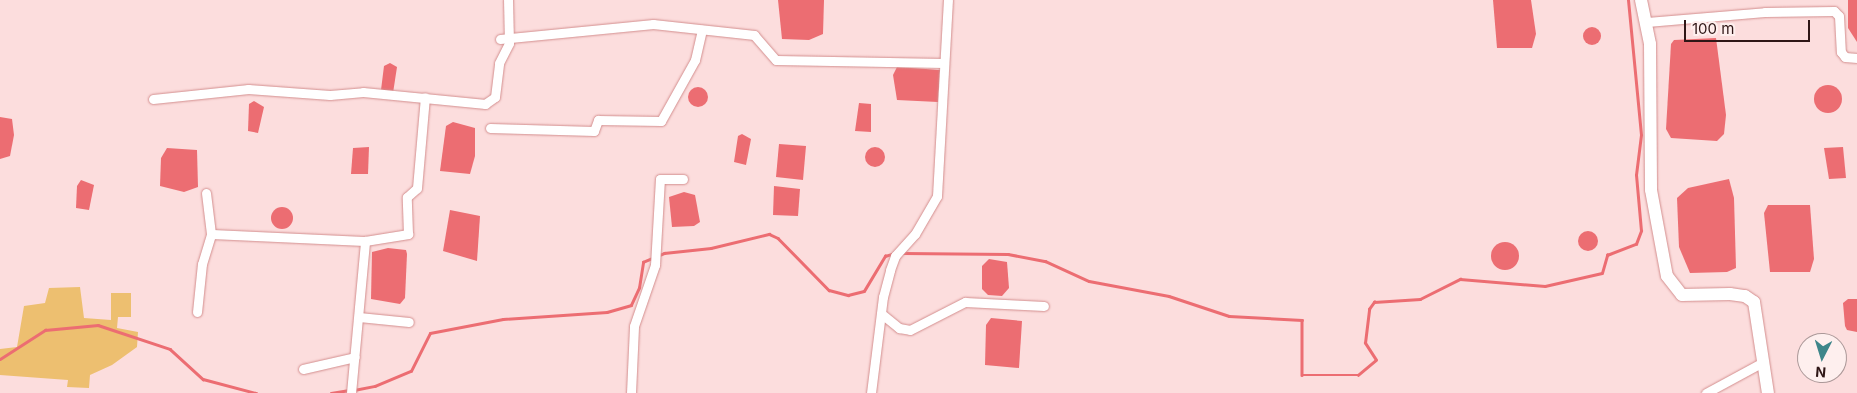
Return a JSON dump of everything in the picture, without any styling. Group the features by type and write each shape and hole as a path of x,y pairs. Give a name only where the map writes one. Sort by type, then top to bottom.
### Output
{"main road":[{"path":"1641,0 1647,22 1651,190 1667,276 1682,295 1748,297 1756,309 1768,393"}],"street":[{"path":"153,99 248,89 425,97 480,104 493,100 505,38 508,0"},
{"path":"871,393 882,315 882,297 895,256 915,234 937,196 948,0"},
{"path":"1647,22 1765,12 1834,11 1839,16 1841,52 1845,57 1857,58"},
{"path":"505,38 642,24 758,37 768,56 776,60 944,63"},
{"path":"490,128 594,131 598,120 661,120 696,60 702,30"},
{"path":"211,234 365,241 408,234 407,197 417,188 425,97"},
{"path":"631,393 634,326 656,265 660,179 683,179"},
{"path":"197,312 202,264 211,234 206,193"},
{"path":"351,393 365,241"},
{"path":"882,315 899,328 910,330 965,302 1044,306"},
{"path":"359,317 409,322"},
{"path":"303,369 355,357"},
{"path":"1706,393 1763,362"}],"shaded area":[{"path":"778,0 824,0 823,34 809,40 782,39"},
{"path":"1493,0 1531,0 1536,34 1532,48 1497,48"},
{"path":"1848,0 1857,0 1857,42 1848,28"},
{"path":"1588,27 1596,27 1601,32 1599,43 1588,45 1583,40 1583,32"},
{"path":"1716,38 1726,115 1724,134 1717,141 1671,138 1666,129 1671,44 1674,40"},
{"path":"390,63 397,67 393,93 381,90 384,66"},
{"path":"897,67 940,70 938,102 897,100 893,75"},
{"path":"1828,85 1838,89 1842,99 1838,109 1828,113 1818,109 1814,99 1818,89"},
{"path":"698,87 705,90 708,97 705,104 698,107 691,104 688,97 691,90"},
{"path":"254,101 264,107 258,133 248,131 249,104"},
{"path":"859,103 871,104 871,132 855,131"},
{"path":"0,117 12,119 14,135 10,156 0,159"},
{"path":"453,122 475,128 475,156 470,174 440,171 446,126"},
{"path":"742,134 751,139 746,165 734,162 738,136"},
{"path":"779,144 806,146 803,180 776,177"},
{"path":"369,147 368,174 351,174 353,148"},
{"path":"875,147 882,150 885,157 882,164 875,167 868,164 865,157 868,150"},
{"path":"1843,147 1846,178 1829,179 1824,148"},
{"path":"167,148 197,150 198,187 184,192 160,186 161,158"},
{"path":"1729,179 1734,198 1736,268 1727,272 1690,273 1679,247 1677,198 1688,188"},
{"path":"81,180 94,185 89,210 76,208 77,186"},
{"path":"774,186 800,189 798,216 773,215"},
{"path":"684,192 695,195 700,222 694,226 672,227 669,197"},
{"path":"1768,205 1810,205 1814,259 1810,272 1770,272 1764,213"},
{"path":"282,207 290,210 293,218 290,226 282,229 274,226 271,218 274,210"},
{"path":"450,210 480,216 477,261 443,251"},
{"path":"1588,231 1595,234 1598,241 1595,248 1588,251 1581,248 1578,241 1581,234"},
{"path":"1505,242 1515,246 1519,256 1515,266 1505,270 1495,266 1491,256 1495,246"},
{"path":"388,248 406,250 407,254 405,298 400,304 371,299 372,252"},
{"path":"989,259 1007,262 1009,288 1002,296 988,295 982,289 982,266"},
{"path":"80,287 84,318 111,320 111,293 131,293 131,317 118,317 117,328 138,332 137,347 112,365 90,375 89,388 67,387 68,380 0,375 0,349 17,347 24,306 45,303 49,288"},
{"path":"1848,299 1857,299 1857,332 1847,330 1845,326 1843,303"},
{"path":"991,318 1022,321 1019,368 985,365 986,325"}],"waterway":[{"path":"903,253 1008,254 1045,261 1089,281 1169,296 1229,316 1302,320 1302,375 1358,375 1376,360 1365,343 1369,309 1374,302 1420,299 1460,279 1545,286 1602,273 1607,255 1636,244 1641,231 1636,175 1641,135 1628,0"},
{"path":"354,390 375,386 411,371 430,333 503,319 607,312 631,305 639,288 643,262 664,253 711,248 769,234 778,238 829,290 848,295 864,291 885,256 892,254"},
{"path":"0,359 45,330 98,325 170,349 203,379 256,393"},
{"path":"331,393 349,390"}]}
